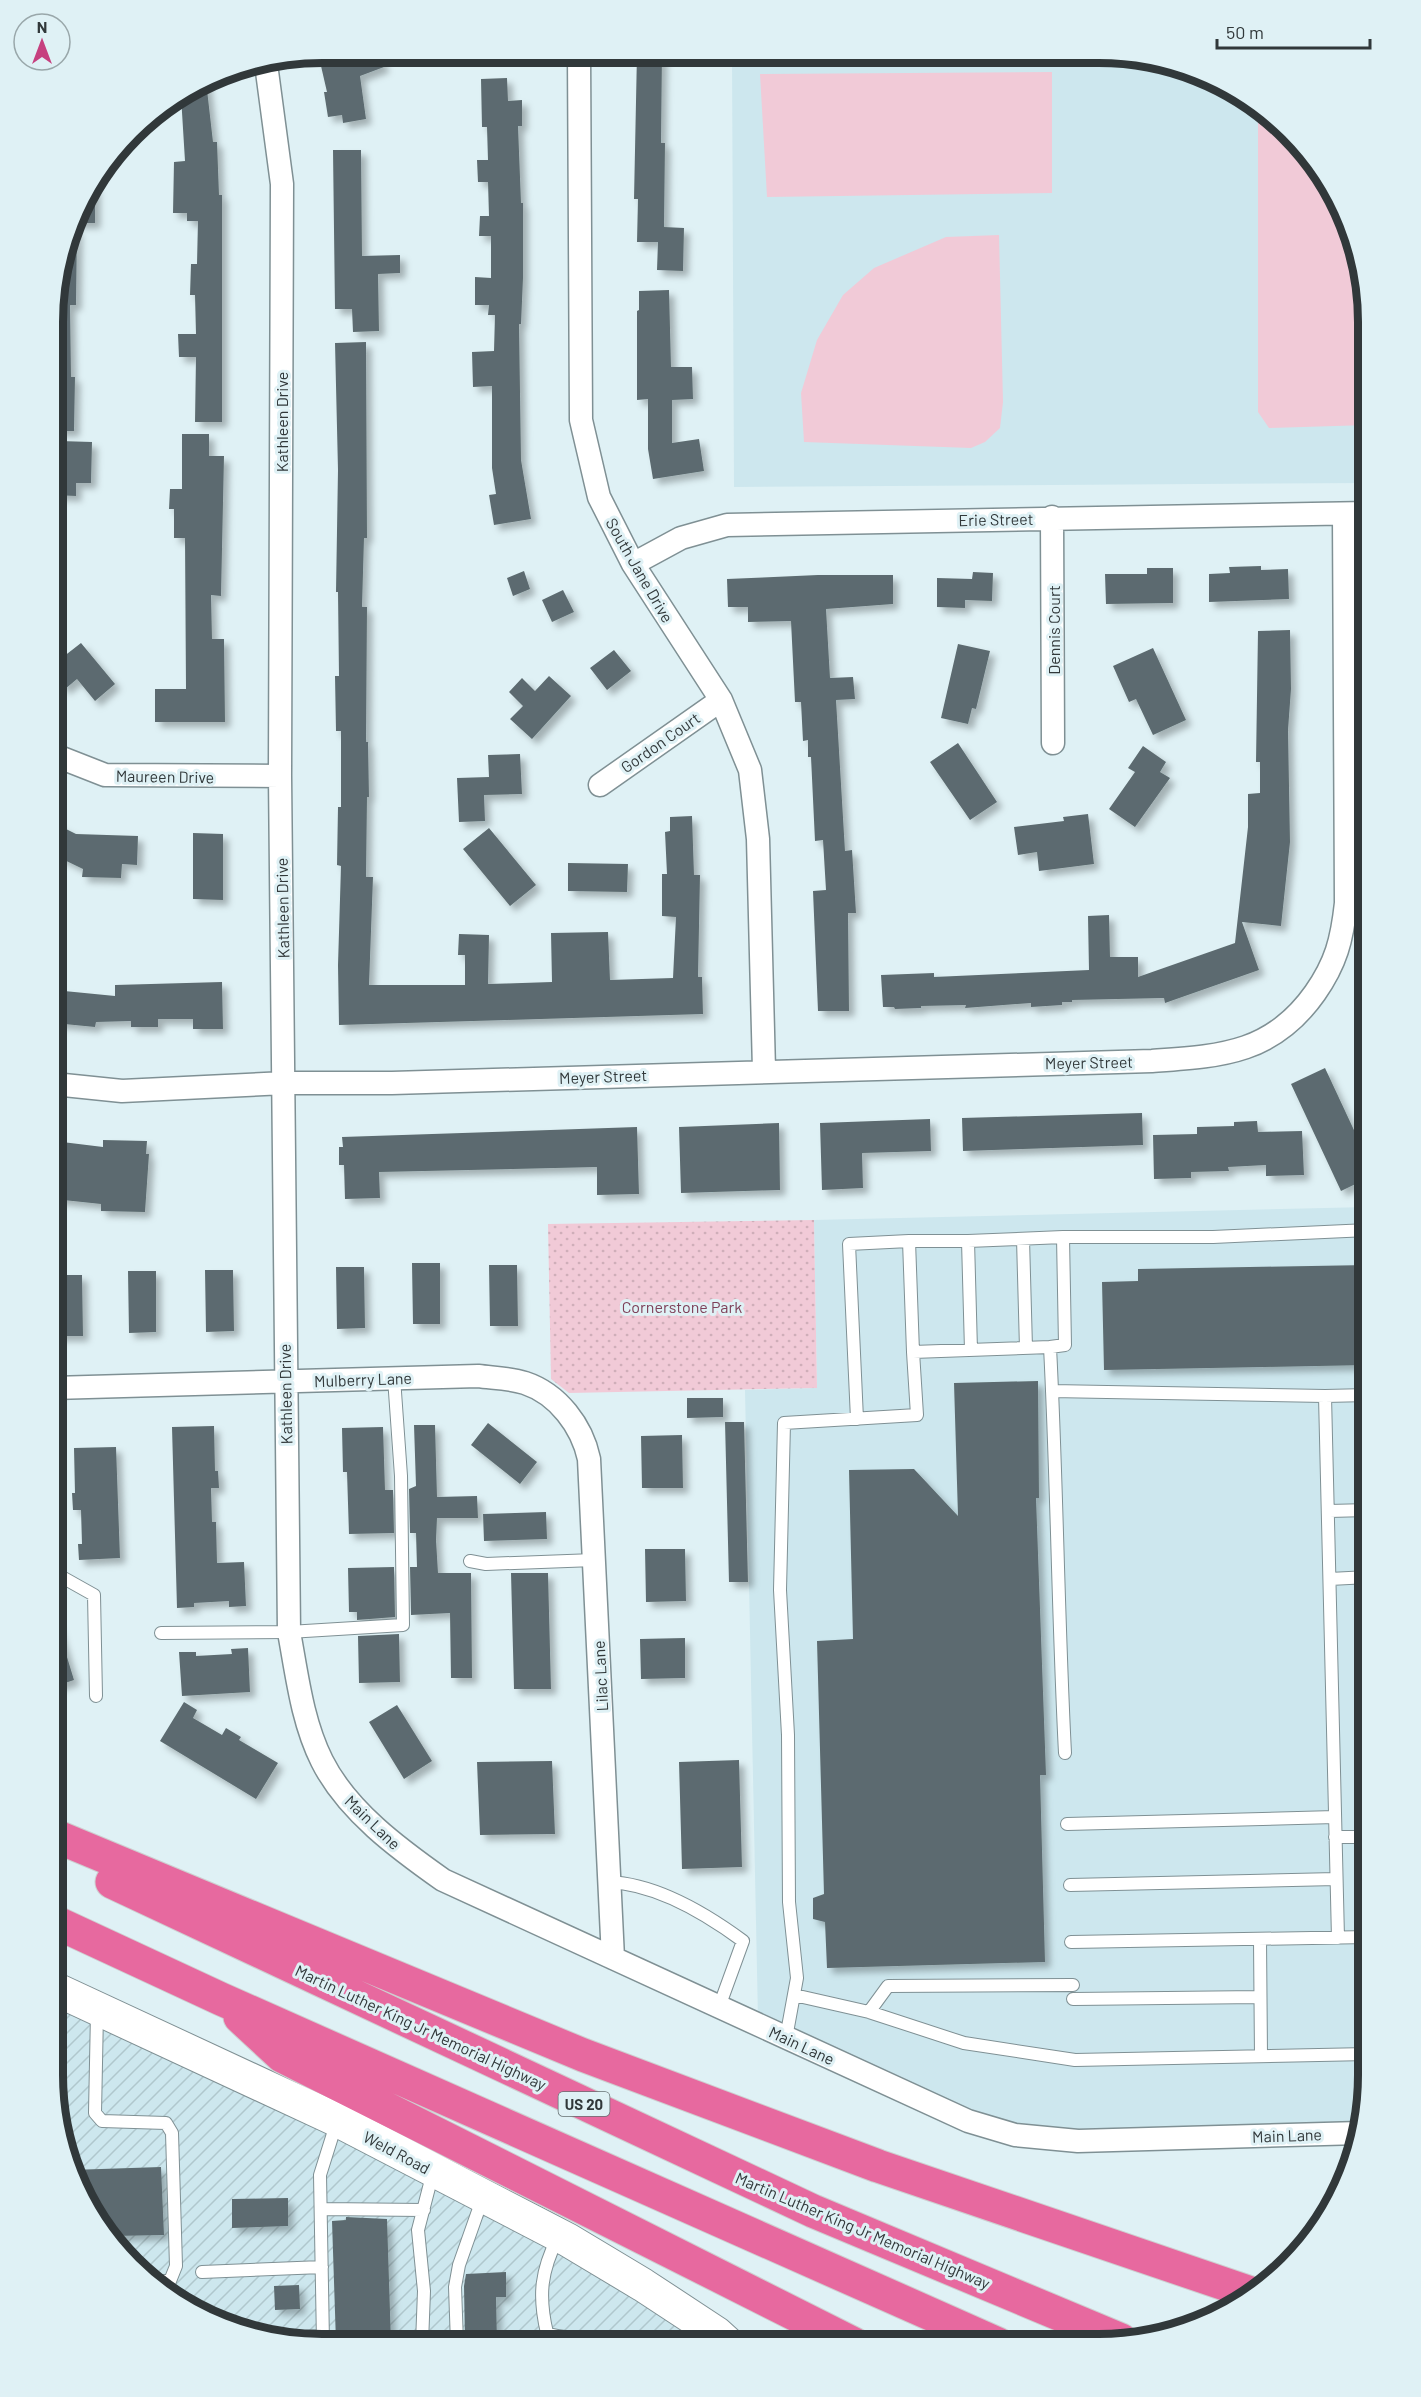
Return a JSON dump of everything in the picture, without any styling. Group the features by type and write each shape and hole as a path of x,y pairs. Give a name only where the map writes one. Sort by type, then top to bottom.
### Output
{"highway":[{"path":"63,1839 583,2055 878,2166 1243,2290"},
{"name":"Martin Luther King Jr Memorial Highway","path":"63,1859 813,2211 1106,2334"},
{"path":"63,1926 221,1999 975,2334"},
{"path":"221,1999 282,2056 834,2334"}],"street":[{"name":"South Jane Drive","path":"579,63 581,420 598,497 633,564 721,699 750,770 756,805 764,1070"},
{"name":"Kathleen Drive","path":"267,69 282,184 280,776 289,1632 304,1711 318,1751"},
{"name":"Erie Street","path":"633,564 681,538 727,525 1052,517 1358,513"},
{"name":"Meyer Street","path":"63,1085 122,1091 285,1083 403,1082 764,1070 1152,1061 1212,1055 1242,1049 1278,1034 1304,1010 1330,970 1342,939 1348,868 1344,514"},
{"name":"Dennis Court","path":"1052,517 1053,742"},
{"name":"Gordon Court","path":"600,785 721,699"},
{"name":"Maureen Drive","path":"63,759 105,775 280,776"},
{"name":"Mulberry Lane","path":"63,1388 478,1376 525,1383 558,1403"},
{"name":"Lilac Lane","path":"558,1403 572,1418 586,1443 589,1459 613,1958"},
{"name":"Main Lane","path":"318,1751 333,1780 359,1810 425,1867 472,1895 969,2121 1015,2135 1078,2141 1351,2133"},
{"name":"Weld Road","path":"63,1993 337,2120 559,2235 643,2285 717,2334"}],"lane":[{"path":"857,1419 849,1244 1063,1237 1213,1237 1358,1230"},
{"path":"913,1352 1065,1346 1063,1237"},
{"path":"1023,1239 1026,1348"},
{"path":"969,1241 970,1350"},
{"path":"786,2038 797,1978 789,1902 788,1735 780,1590 784,1423 917,1415 909,1242"},
{"path":"1050,1347 1057,1491 1057,1612 1065,1753"},
{"path":"161,1633 289,1632 403,1625 401,1476 394,1378"},
{"path":"1052,1391 1358,1395"},
{"path":"1325,1396 1338,1938"},
{"path":"1329,1511 1358,1510"},
{"path":"470,1561 486,1564 594,1560"},
{"path":"1330,1578 1358,1577"},
{"path":"63,1578 94,1595 96,1696"},
{"path":"1068,1824 1335,1817"},
{"path":"1335,1837 1358,1837"},
{"path":"1070,1885 1336,1879"},
{"path":"609,1882 631,1883 679,1903 718,1922 743,1941 719,2007"},
{"path":"1071,1942 1358,1937"},
{"path":"1260,1940 1261,2056"},
{"path":"870,2012 888,1986 1072,1985"},
{"path":"794,1995 870,2012 964,2043 1075,2060 1358,2054"},
{"path":"1073,1999 1260,1997"},
{"path":"97,2008 95,2113 102,2121 166,2123 172,2133 176,2266 170,2281 165,2281"},
{"path":"322,2334 320,2175 337,2120"},
{"path":"422,2334 424,2291 418,2230 434,2171"},
{"path":"457,2334 454,2287 459,2265 484,2196"},
{"path":"321,2209 424,2210"},
{"path":"550,2334 547,2333 544,2319 542,2274 559,2235"},
{"path":"202,2272 322,2267"}],"shaded area":[{"path":"732,63 1099,63 1150,68 1182,77 1214,90 1257,117 1294,151 1314,178 1331,207 1349,255 1356,288 1358,483 734,487"},
{"path":"1358,1207 1358,2075 1353,2127 1084,2136 989,2123 758,2019 745,1390 817,1388 814,1220"},
{"path":"63,2002 550,2238 701,2334 322,2334 271,2329 239,2320 207,2307 164,2280 127,2246 107,2219 90,2190 72,2142 65,2109"}],"green space":[{"path":"1052,72 1052,193 767,197 760,74"},
{"path":"1258,118 1294,151 1314,178 1331,207 1344,239 1356,288 1358,425 1269,428 1258,412"},
{"path":"999,235 1003,402 1000,428 985,442 971,448 804,442 801,393 817,340 843,295 874,268 946,237"},
{"name":"Cornerstone Park","path":"814,1220 817,1388 569,1393 551,1379 548,1224"}],"building":[{"path":"320,63 382,63 384,67 360,76 366,119 343,123 342,115 328,117 324,92 327,92"},
{"path":"637,63 662,63 661,143 665,143 664,227 684,228 683,271 657,270 658,242 637,242 638,199 634,199"},
{"path":"507,78 508,101 522,100 522,126 518,126 521,203 523,203 523,278 521,324 519,324 521,460 531,519 494,525 489,495 496,494 492,468 492,386 473,387 472,352 494,351 495,315 488,315 489,305 475,305 475,277 491,278 491,236 479,236 480,216 489,216 488,182 478,182 477,160 488,160 487,127 482,127 481,79"},
{"path":"207,90 213,142 217,142 219,195 222,195 222,422 195,422 196,357 179,357 178,334 196,334 195,295 190,295 191,264 197,264 198,221 187,221 187,213 173,213 174,162 185,161 182,105"},
{"path":"333,150 361,150 362,256 400,255 400,273 378,274 379,331 353,332 352,309 335,309"},
{"path":"95,198 95,223 83,223"},
{"path":"77,239 76,305 70,305 71,377 75,377 74,431 63,431 63,322 65,288"},
{"path":"669,290 671,367 692,367 693,399 672,400 672,443 699,439 704,471 653,479 648,449 648,399 637,400 637,311 639,310 639,291"},
{"path":"366,342 367,538 364,538 362,607 367,607 366,742 368,742 369,797 367,797 366,877 373,877 369,985 465,985 465,955 458,955 459,934 489,935 488,984 552,982 551,933 608,932 610,980 673,978 676,917 662,916 662,874 667,874 665,832 670,831 670,817 692,816 694,875 700,875 698,977 702,977 703,1014 339,1025 341,866 337,865 338,807 341,807 341,731 336,731 335,676 339,676 338,592 336,592 338,470 335,343"},
{"path":"182,434 209,434 209,456 224,456 221,596 211,595 212,639 224,639 225,722 155,722 155,689 186,689 185,538 174,538 174,509 169,509 170,489 182,489"},
{"path":"63,441 92,442 91,483 76,483 76,496 63,495"},
{"path":"1261,566 1261,570 1288,569 1289,599 1209,602 1209,574 1230,573 1229,567"},
{"path":"1147,568 1173,568 1173,603 1106,604 1105,574 1147,574"},
{"path":"524,571 530,589 513,596 507,578"},
{"path":"973,572 993,573 992,601 965,600 965,608 937,607 937,578 972,579"},
{"path":"818,575 893,575 893,604 826,609 830,678 853,677 855,699 836,700 845,851 852,850 856,913 848,913 849,1011 818,1011 813,891 826,890 823,840 815,841 811,757 808,757 808,740 803,741 801,702 795,702 791,621 748,622 748,607 728,607 727,579"},
{"path":"563,590 574,612 552,622 542,600"},
{"path":"1290,630 1291,689 1288,730 1290,842 1281,926 1242,922 1259,970 1165,1003 1164,998 1072,1000 1072,1002 1062,1002 1062,1005 1031,1007 1031,1003 965,1008 966,1005 895,1009 894,1007 883,1007 881,975 934,973 934,977 1089,970 1088,916 1109,915 1110,957 1138,957 1138,977 1235,943 1248,827 1248,794 1260,793 1260,762 1256,762 1258,631"},
{"path":"81,643 115,684 95,701 77,679 65,689 63,687 63,657"},
{"path":"958,644 990,651 976,709 972,708 968,724 941,718"},
{"path":"1153,648 1186,720 1153,735 1136,699 1129,702 1113,666"},
{"path":"614,650 631,671 607,690 590,668"},
{"path":"549,676 571,696 532,739 510,719 523,706 509,692 522,678 535,691"},
{"path":"958,743 997,802 970,820 930,762"},
{"path":"1143,746 1166,762 1160,772 1170,778 1135,827 1109,809 1135,772 1128,768"},
{"path":"520,754 522,794 484,795 485,821 459,822 457,778 489,777 488,755"},
{"path":"1088,814 1094,864 1039,871 1037,852 1018,855 1014,827 1064,821 1063,817"},
{"path":"63,828 76,834 138,836 137,865 122,864 121,878 82,877 83,869 63,859"},
{"path":"489,828 536,885 510,906 463,849"},
{"path":"193,833 223,834 223,900 193,899"},
{"path":"568,863 628,864 627,892 568,891"},
{"path":"222,982 223,1029 193,1029 193,1019 158,1019 158,1027 131,1027 131,1021 96,1022 95,1027 63,1024 63,991 115,996 115,985"},
{"path":"1325,1068 1358,1139 1358,1183 1341,1191 1291,1084"},
{"path":"1142,1113 1143,1145 963,1151 962,1118"},
{"path":"930,1119 931,1151 862,1153 863,1188 822,1190 820,1123"},
{"path":"1257,1121 1258,1132 1302,1131 1304,1175 1266,1176 1266,1165 1228,1167 1229,1171 1191,1172 1191,1178 1154,1179 1153,1135 1197,1134 1197,1127 1234,1126 1234,1122"},
{"path":"779,1123 780,1190 681,1193 679,1127"},
{"path":"637,1127 639,1194 597,1195 597,1167 379,1172 380,1198 345,1199 344,1165 339,1165 339,1147 343,1147 342,1137"},
{"path":"103,1140 147,1141 146,1154 149,1154 145,1212 101,1211 101,1204 63,1200 63,1142 103,1147"},
{"path":"412,1263 440,1263 440,1324 413,1324"},
{"path":"489,1265 517,1265 518,1326 490,1326"},
{"path":"1358,1265 1358,1365 1104,1370 1102,1282 1138,1281 1138,1269"},
{"path":"336,1267 364,1267 365,1328 337,1329"},
{"path":"205,1270 233,1270 234,1331 206,1332"},
{"path":"128,1271 156,1271 156,1332 129,1333"},
{"path":"63,1275 82,1275 83,1336 63,1336"},
{"path":"1038,1381 1039,1498 1036,1498 1046,1775 1040,1775 1045,1962 827,1968 825,1922 813,1919 813,1898 824,1894 817,1641 853,1639 849,1470 914,1469 958,1516 954,1383"},
{"path":"687,1398 723,1398 723,1417 687,1418"},
{"path":"725,1422 744,1422 748,1582 729,1582"},
{"path":"488,1423 537,1462 520,1484 471,1445"},
{"path":"414,1425 435,1425 437,1497 477,1496 478,1518 437,1518 436,1540 438,1573 471,1573 472,1678 451,1678 450,1613 411,1615 410,1567 417,1567 416,1533 410,1533 409,1489 416,1486"},
{"path":"214,1426 215,1471 218,1471 219,1488 211,1488 212,1522 216,1522 217,1563 244,1562 246,1606 229,1607 229,1601 194,1603 194,1607 177,1608 172,1427"},
{"path":"383,1427 385,1490 393,1490 394,1533 349,1534 347,1472 343,1472 342,1428"},
{"path":"682,1435 683,1488 642,1488 641,1436"},
{"path":"116,1447 120,1558 79,1560 78,1544 82,1544 81,1510 73,1510 74,1448"},
{"path":"546,1512 547,1539 484,1541 483,1514"},
{"path":"645,1549 685,1549 686,1601 646,1602"},
{"path":"394,1567 395,1617 357,1620 357,1612 349,1612 348,1568"},
{"path":"511,1573 548,1573 551,1689 514,1689"},
{"path":"399,1634 400,1682 359,1683 358,1636"},
{"path":"685,1638 685,1678 641,1679 640,1639"},
{"path":"63,1644 74,1680 63,1684"},
{"path":"248,1648 250,1692 182,1696 179,1652 196,1652 196,1656 232,1654 231,1649"},
{"path":"184,1702 197,1710 193,1718 222,1735 226,1728 241,1737 239,1740 278,1763 256,1799 160,1741"},
{"path":"397,1705 432,1761 404,1779 369,1722"},
{"path":"739,1760 742,1867 682,1869 679,1762"},
{"path":"552,1761 555,1834 480,1835 477,1762"},
{"path":"161,2167 164,2235 119,2236 98,2204 81,2170"},
{"path":"288,2198 288,2226 232,2228 232,2199"},
{"path":"346,2217 387,2219 391,2334 336,2334 332,2221 346,2220"},
{"path":"506,2272 506,2297 496,2297 497,2334 465,2334 466,2274"},
{"path":"299,2285 300,2309 275,2310 274,2286"}]}
